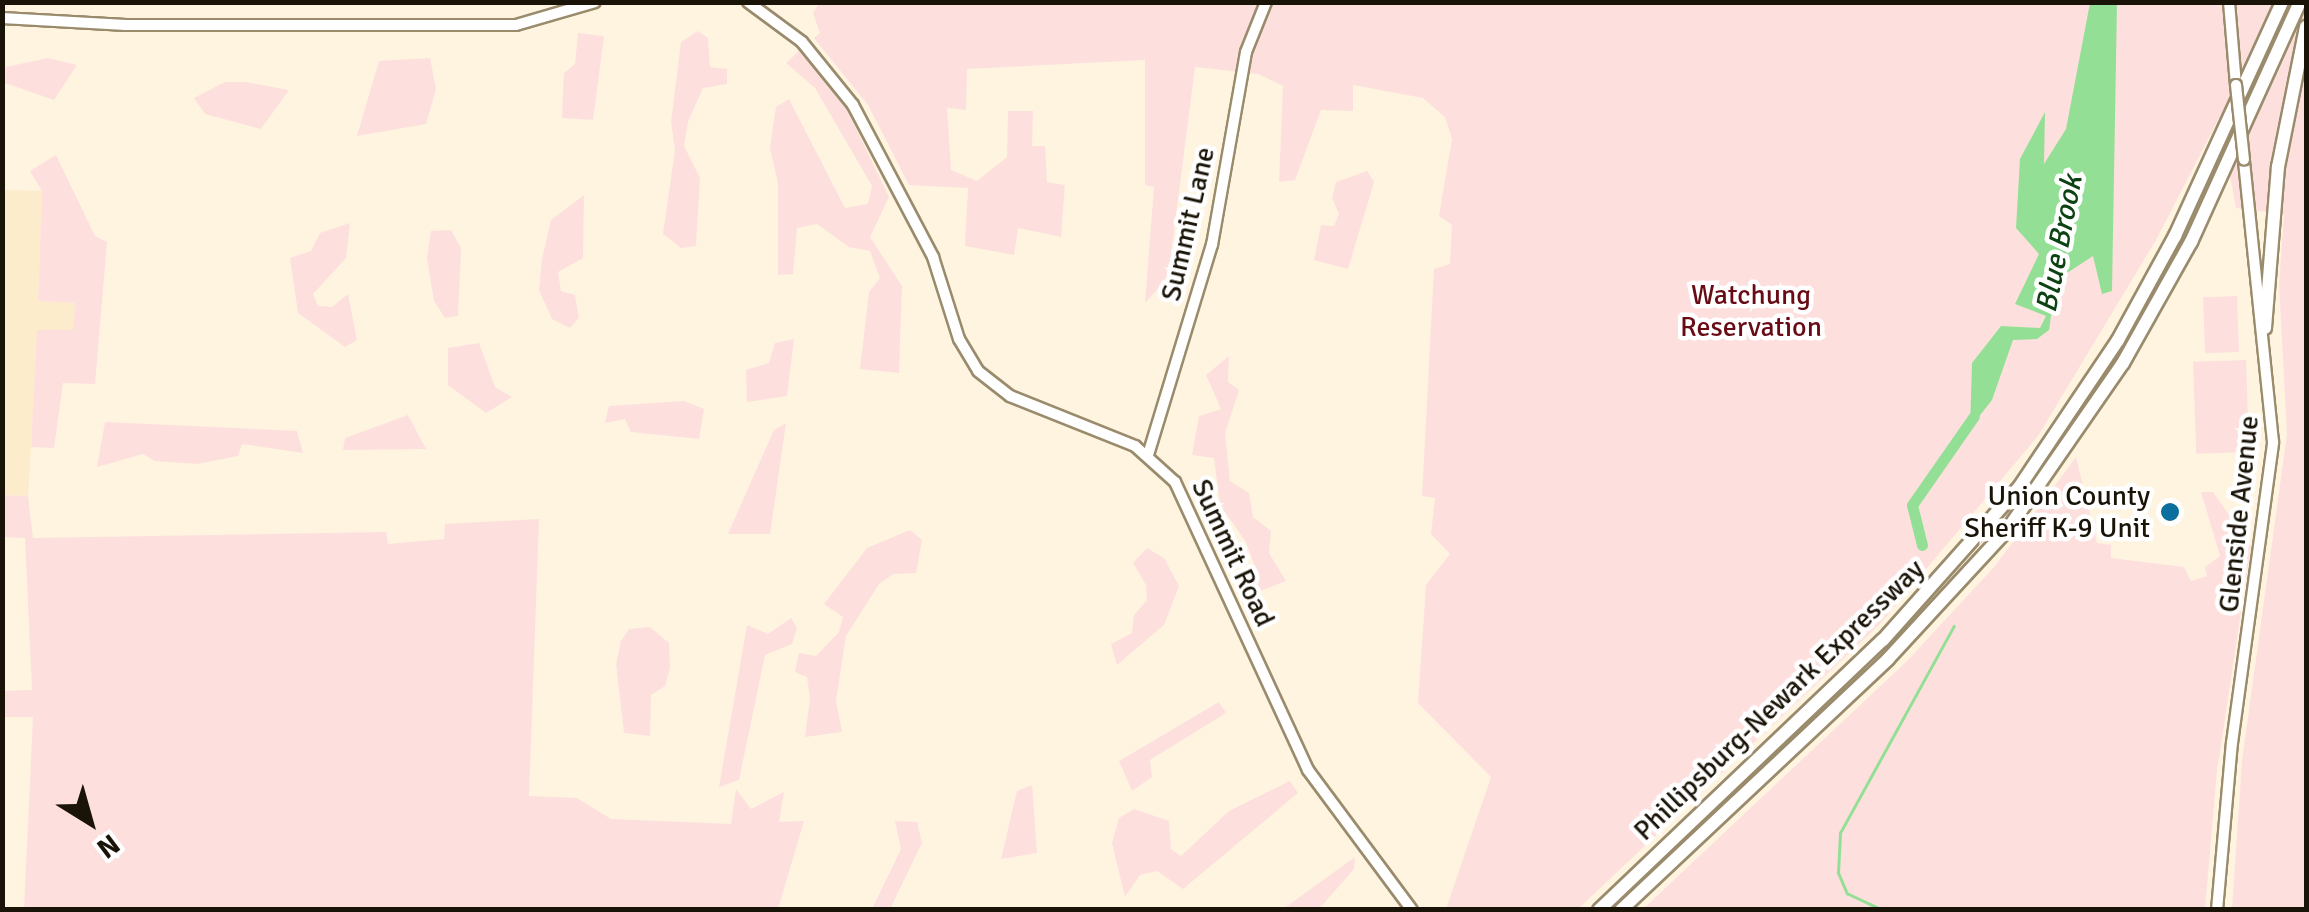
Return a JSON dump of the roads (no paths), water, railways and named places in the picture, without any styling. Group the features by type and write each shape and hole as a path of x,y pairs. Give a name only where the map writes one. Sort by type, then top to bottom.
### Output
{"highway":[{"name":"Phillipsburg-Newark Expressway","path":"1599,910 1884,640 2020,486 2118,340 2165,254 2282,2"},
{"name":"Phillipsburg-Newark Expressway","path":"1621,910 1888,659 2008,530 2123,362 2182,258 2300,2"},
{"path":"2264,328 2278,167 2306,28"}],"main road":[{"path":"2,18 126,25 516,25 595,2"},
{"name":"Summit Road","path":"748,2 802,42 853,105 933,257 958,339 978,370 1010,396 1122,438 1148,455 1190,506 1308,770 1412,910"},
{"name":"Summit Lane","path":"1148,455 1212,245 1246,52 1266,2"},
{"name":"Glenside Avenue","path":"2216,910 2273,442 2229,2"}],"water":[{"path":"2090,3 2117,3 2112,291 2102,294 2093,256 2067,273 2067,253 2060,254 2049,330 2037,339 2013,340 1992,400 1970,428 1972,363 2001,326 2040,328 2046,316 2015,304 2039,254 2016,228 2020,159 2045,112 2044,164 2066,129"}],"waterway":[{"name":"Blue Brook","path":"1922,545 1912,505 1974,416"},
{"name":"Blue Brook","path":"1882,910 1847,894 1838,873 1840,833 1954,626"}],"place":[{"name":"Union County Sheriff K-9 Unit","path":"2170,512"}],"park label":[{"name":"Watchung Reservation","path":"1751,311"}]}
